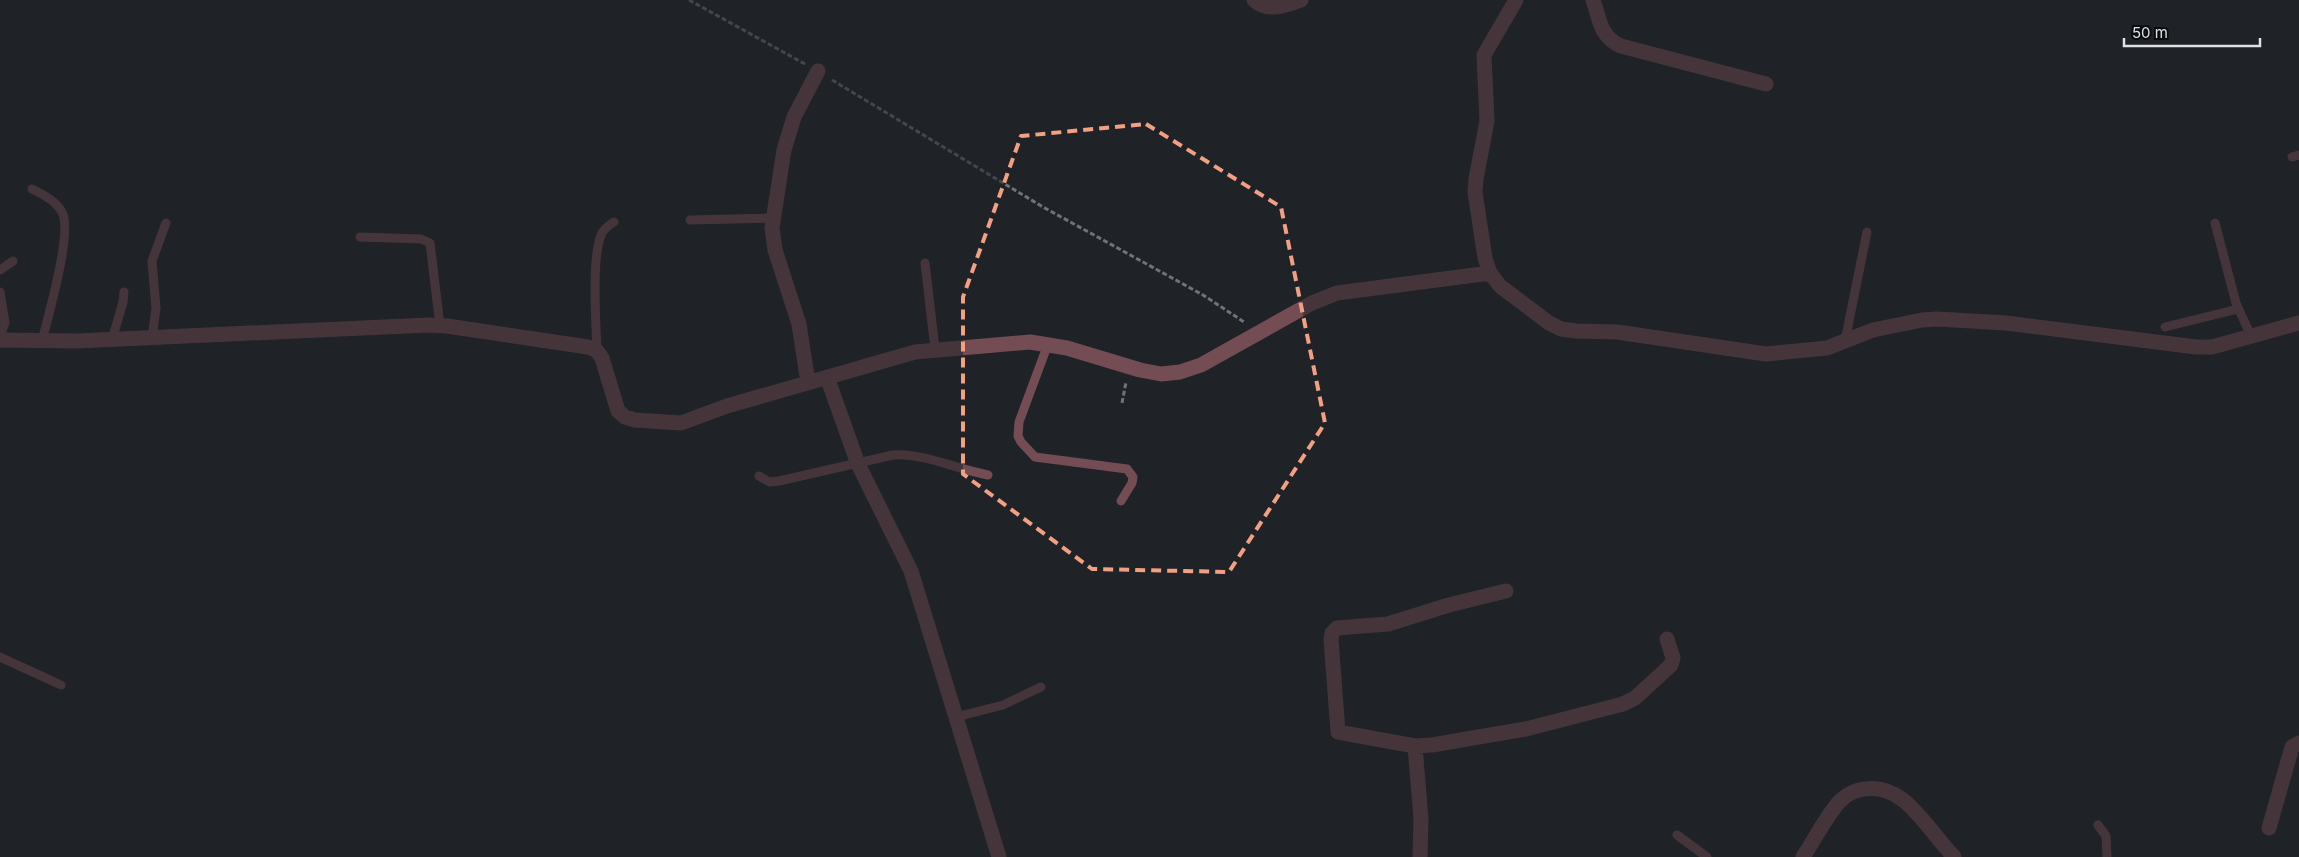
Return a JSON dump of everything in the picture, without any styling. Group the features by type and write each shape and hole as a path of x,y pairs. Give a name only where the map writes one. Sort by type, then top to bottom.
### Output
{"street":[{"path":"1254,0 1268,7 1281,7 1301,0"},
{"path":"1516,0 1484,55 1483,69 1488,114 1475,192 1485,258 1490,273 1500,286 1550,323 1561,328 1576,331 1617,332 1766,354 1827,348 1873,330 1922,320 1937,319 2006,323 2196,347 2212,347 2299,323"},
{"path":"1593,0 1604,34 1610,41 1621,46 1766,84"},
{"path":"808,383 799,324 775,250 773,218 784,150 794,117 818,71"},
{"path":"0,338 42,341 112,340 440,326 588,347 597,350 602,358 618,411 635,420 681,422 727,406 935,348 1030,342 1048,344 1128,367 1160,374 1180,372 1201,364 1312,302 1337,293 1490,273"},
{"path":"827,377 858,464 910,571 999,857"},
{"path":"1506,591 1449,604 1402,621 1337,628 1332,633 1338,732 1415,746 1432,745 1526,729 1623,704 1635,698 1671,665 1673,658 1667,639"},
{"path":"2269,828 2292,747 2299,743"},
{"path":"1415,746 1421,819 1420,857"},
{"path":"1803,857 1840,802 1855,791 1870,788 1887,791 1903,800 1954,857"}],"lane":[{"path":"32,189 52,199 62,213 66,225 58,274 42,341"},
{"path":"690,220 773,218"},
{"path":"597,350 595,300 597,261 601,234 614,222"},
{"path":"152,338 156,308 152,261 166,223"},
{"path":"2215,223 2238,309 2251,336"},
{"path":"1845,342 1867,232"},
{"path":"360,237 421,239 430,243 440,326"},
{"path":"0,270 13,260"},
{"path":"925,263 935,348"},
{"path":"0,292 5,323 0,338"},
{"path":"112,340 124,292"},
{"path":"2165,326 2238,309"},
{"path":"1048,344 1019,422 1018,436 1035,457 1127,469 1133,477 1132,483 1121,501"},
{"path":"759,476 764,480 774,481 892,455 909,454 958,469 988,474"},
{"path":"0,657 61,685"},
{"path":"956,717 1003,705 1041,687"},
{"path":"2098,825 2106,836 2106,857"},
{"path":"1677,835 1708,857"}],"path":[{"path":"690,0 818,71 1043,207 1235,314 1247,326 1249,338"},
{"path":"1122,403 1128,367"}],"highlighted area":[{"path":"1146,124 1281,207 1325,423 1229,572 1092,569 963,474 963,297 1021,136"}]}
